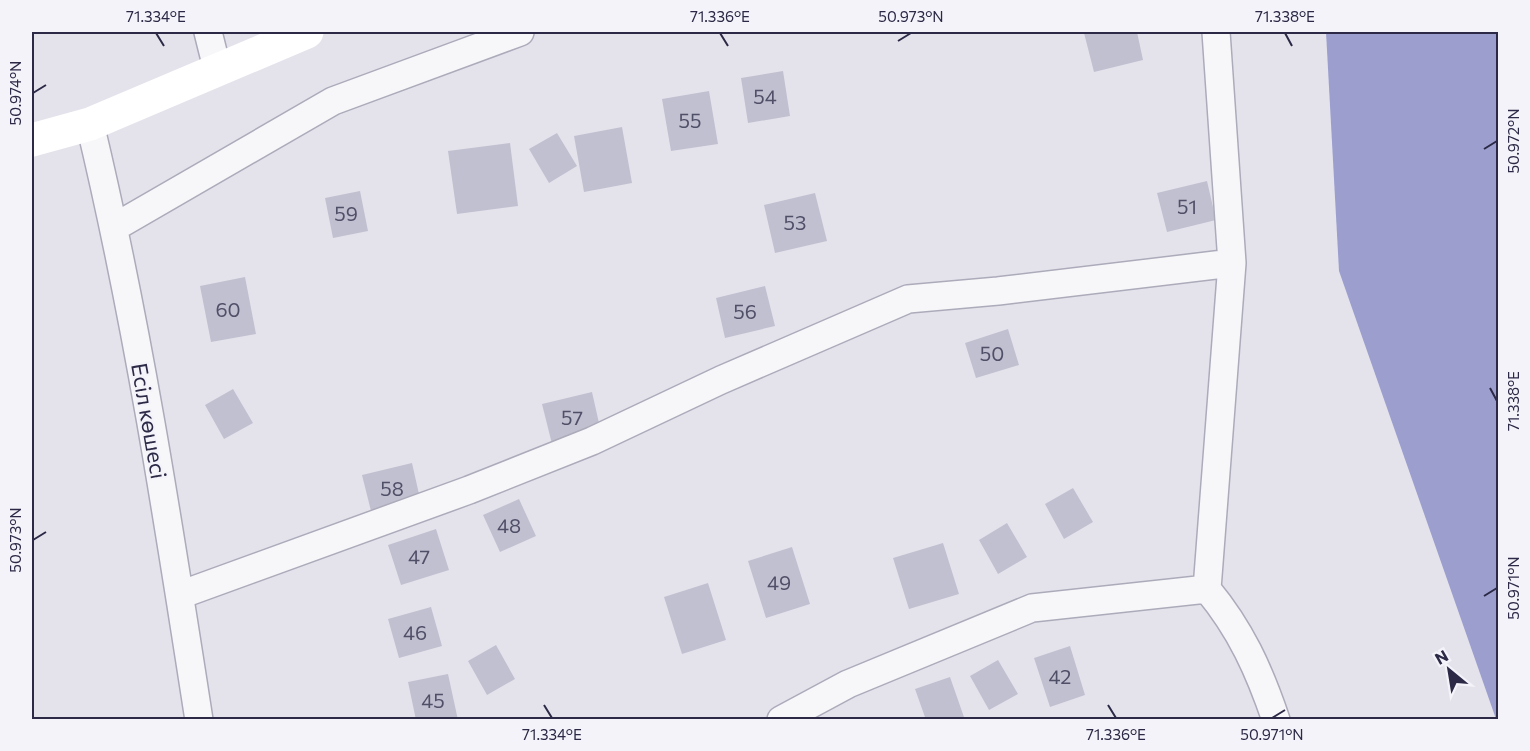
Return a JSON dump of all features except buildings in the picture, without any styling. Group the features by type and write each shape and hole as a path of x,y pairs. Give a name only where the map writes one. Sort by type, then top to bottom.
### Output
{"street":[{"path":"208,32 217,68"},
{"path":"32,140 90,124 217,68 307,32"},
{"path":"115,227 333,101 520,32"},
{"path":"1216,32 1232,263 1208,589 1227,612 1257,665 1276,720"},
{"name":"Есіл көшесі","path":"90,124 115,227 180,595 199,720"},
{"path":"180,595 469,490 582,445 721,380 908,299 998,291 1232,263"},
{"path":"781,720 848,684 1032,608 1208,589"}],"water":[{"path":"1326,32 1498,32 1498,719 1496,719 1339,271"}]}
